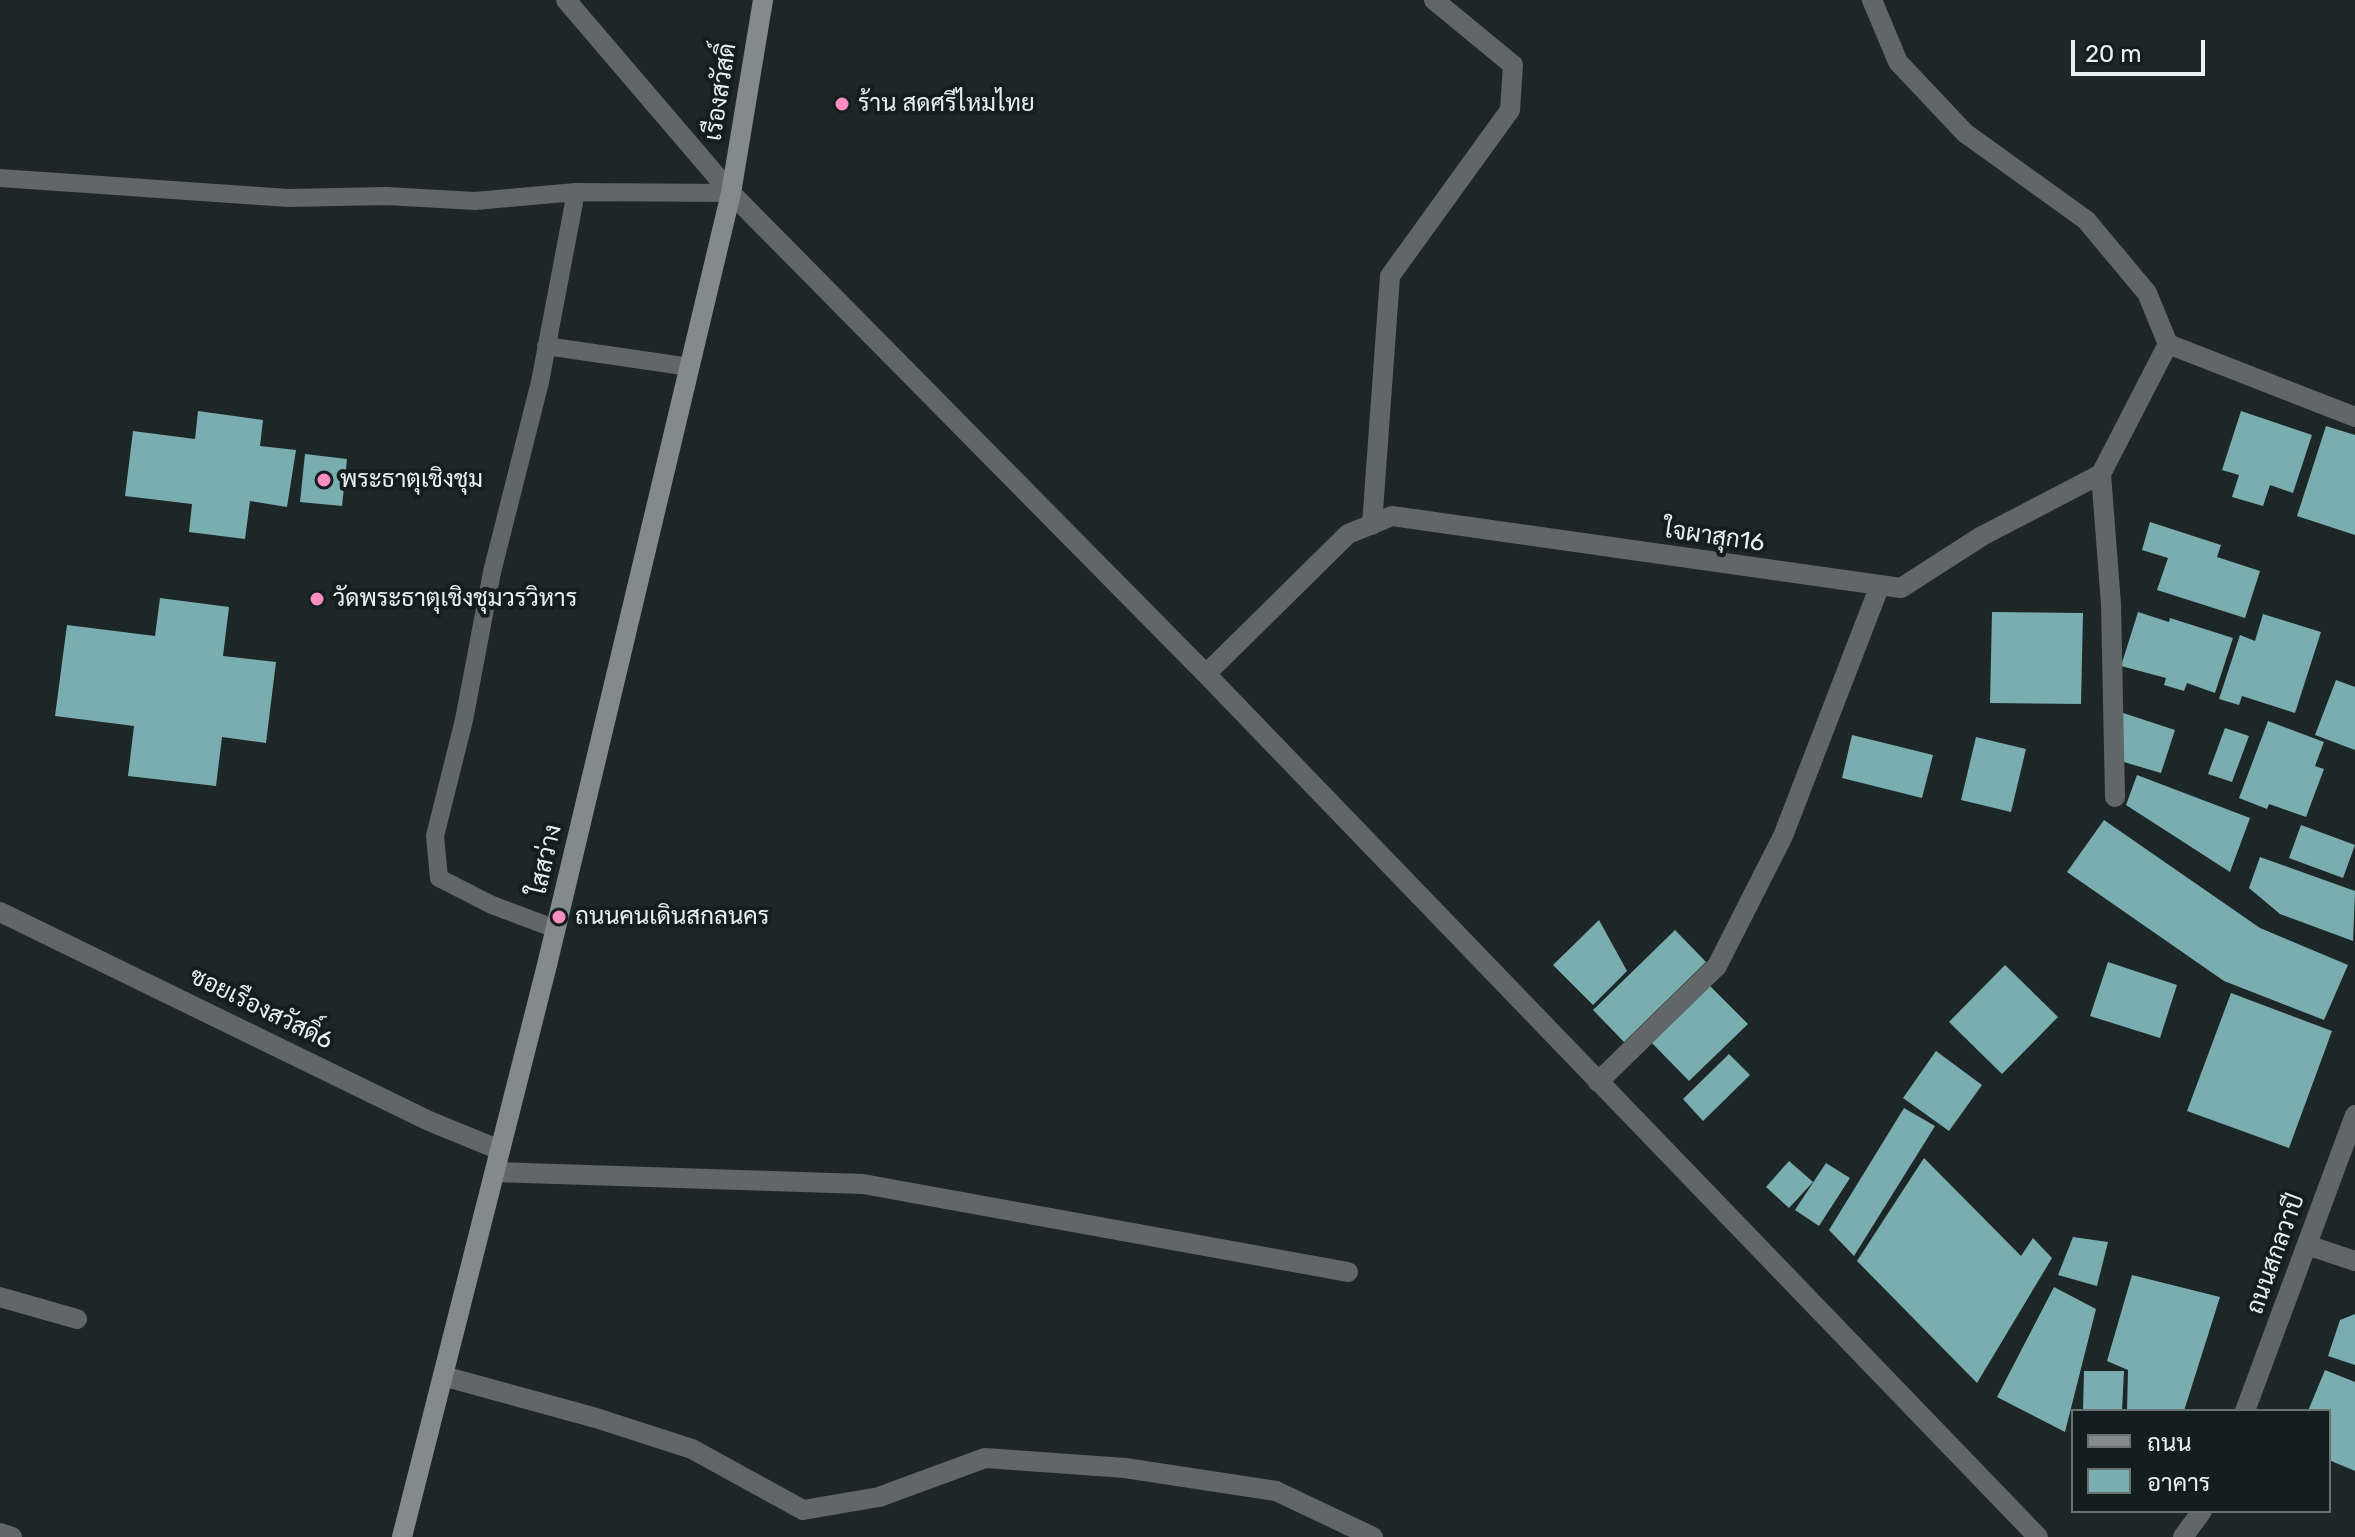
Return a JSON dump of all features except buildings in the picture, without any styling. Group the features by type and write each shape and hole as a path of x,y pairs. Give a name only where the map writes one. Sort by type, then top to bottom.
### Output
{"street":[{"path":"566,0 731,193 1206,674 2038,1537"},
{"name":"เรืองสวัสดิ์","path":"731,193 763,0"},
{"path":"1372,525 1390,276 1510,110 1513,65 1434,0"},
{"path":"1872,0 1898,62 1965,133 2086,220 2147,293 2168,344 2355,417"},
{"name":"ใสสว่าง","path":"402,1537 556,929 731,193"},
{"path":"2115,797 2111,604 2101,474 2168,344"},
{"name":"ใจผาสุก16","path":"1206,674 1348,534 1392,516 1901,588 1982,536 2101,474"},
{"path":"1598,1082 1717,966 1783,836 1880,585"},
{"name":"ซอยเรืองสวัสดิ์6","path":"0,912 429,1121 500,1150"},
{"name":"ถนนสกลวาปี","path":"2246,1409 2355,1115"},
{"path":"495,1172 863,1184 1348,1272"},
{"path":"2307,1245 2355,1261"},
{"path":"0,1297 77,1319"},
{"path":"443,1376 692,1449 803,1510 879,1497 985,1458 1125,1468 1276,1491 1373,1537"},
{"path":"2183,1537 2201,1513"},
{"path":"0,1533 12,1537"}],"lane":[{"path":"0,178 288,198 386,196 475,201 576,192 731,193"},
{"path":"556,929 492,905 439,878 435,836 464,720 492,572 546,346 576,192"},
{"path":"546,346 690,367"}],"place":[{"name":"ร้าน สดศรีไหมไทย","path":"842,104"},
{"name":"พระธาตุเชิงชุม","path":"324,480"},
{"name":"วัดพระธาตุเชิงชุมวรวิหาร","path":"317,599"},
{"name":"ถนนคนเดินสกลนคร","path":"559,917"}]}
